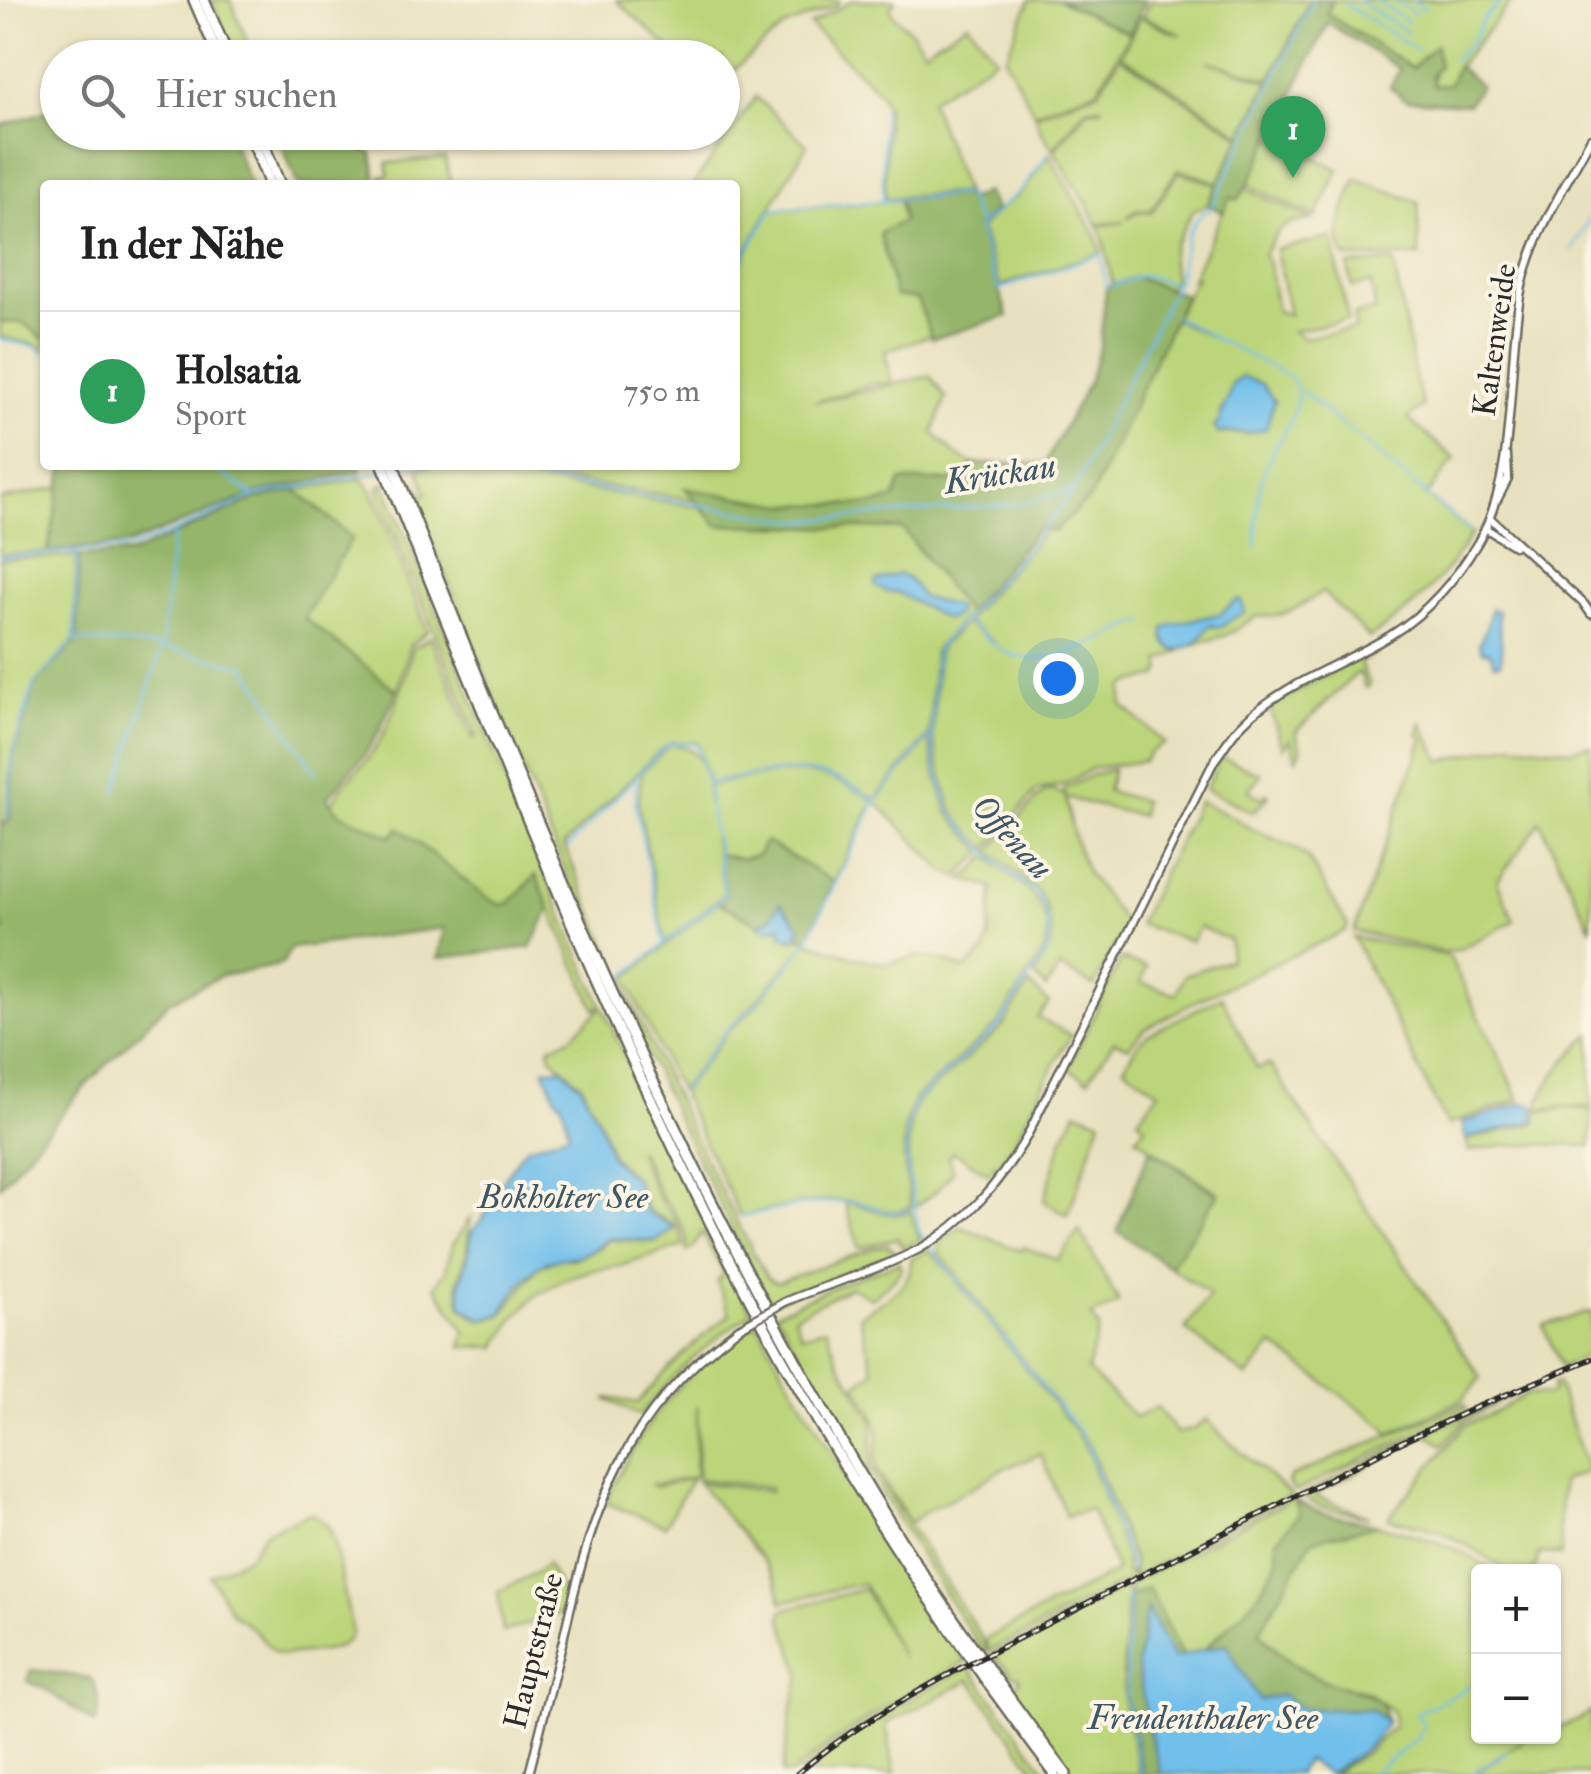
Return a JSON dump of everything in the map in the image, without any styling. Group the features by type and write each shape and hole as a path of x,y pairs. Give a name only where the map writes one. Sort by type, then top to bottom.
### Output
{"highway":[{"path":"194,0 211,40"},
{"path":"204,0 221,40"},
{"path":"256,150 268,180"},
{"path":"266,150 278,180"},
{"path":"386,470 400,494 624,1020 754,1286 904,1545 1066,1774"},
{"path":"393,470 566,911 679,1158 745,1290 896,1549 1054,1774"}],"main road":[{"name":"Kaltenweide","path":"785,1302 918,1249 978,1204 1002,1177 1026,1138 1214,761 1231,737 1267,703 1410,622 1467,560 1494,504 1506,444 1517,316 1526,269 1591,138"},
{"path":"1490,518 1591,614"},
{"path":"1485,528 1530,557"},
{"name":"Hauptstraße","path":"529,1774 588,1541 610,1480 644,1420 697,1361 739,1328 785,1302"}],"green space":[{"path":"211,0 230,0 247,40 228,40"},
{"path":"616,0 839,0 837,5 784,27 740,65 740,40 660,40"},
{"path":"853,0 895,0 890,9 924,50 968,23 996,58 930,100 965,192 885,198 886,108 880,93 810,25"},
{"path":"1030,0 1059,0 1130,34 1098,89 1034,113 1005,58"},
{"path":"1059,0 1145,0 1130,34"},
{"path":"1150,0 1310,0 1270,79 1207,61 1269,81 1243,135 1121,55 1141,17 1182,35 1143,16"},
{"path":"1310,0 1333,0 1327,14 1412,68 1436,45 1439,66 1432,74 1434,86 1449,84 1458,66 1480,86 1468,104 1406,100 1390,87 1400,69 1328,23 1248,185 1238,200 1230,197 1223,212 1207,205"},
{"path":"1333,0 1513,0 1458,66 1449,84 1433,86 1435,46 1412,68 1326,13"},
{"path":"1120,57 1242,137 1219,183 1178,169 1151,210 1134,211 1127,218 1134,213 1152,212 1179,172 1218,185 1207,205 1193,211 1174,245 1174,278 1168,289 1135,277 1113,285 1098,226 1125,222 1097,224 1054,151 1087,110 1102,107 1086,108 1053,149 1035,115 1099,91"},
{"path":"756,97 807,145 740,260 740,180 697,180 718,150 740,150 740,119"},
{"path":"40,113 40,150 236,150 248,180 40,180 40,336 24,323 0,322 0,126"},
{"path":"1270,137 1339,169 1316,217 1248,185"},
{"path":"284,150 372,153 376,180 296,180"},
{"path":"1049,154 1096,236 1101,253 1000,286 980,228 1023,191"},
{"path":"445,158 451,180 381,180 381,176 389,174 387,163"},
{"path":"1356,179 1418,202 1419,256 1345,258 1340,228"},
{"path":"1245,189 1312,219 1281,228 1264,255 1277,311 1289,315 1276,249 1332,238 1348,320 1293,331 1304,338 1355,329 1354,315 1376,310 1371,283 1352,287 1348,265 1393,261 1423,406 1408,419 1455,459 1426,495 1472,533 1427,592 1369,638 1323,592 1292,610 1276,616 1257,616 1226,635 1190,646 1203,637 1207,626 1215,627 1245,612 1237,600 1220,614 1198,620 1174,650 1182,650 1160,661 1162,670 1157,677 1123,688 1123,706 1165,743 1144,761 1093,768 1063,785 1037,790 987,849 952,809 939,767 933,737 938,652 965,623 994,643 966,621 1046,529 1054,531 1091,497 1174,319 1210,336 1175,317 1230,197 1238,200","holes":["1232,384 1274,401 1266,429 1219,433 1220,412 1230,398"]},
{"path":"986,192 995,209 977,227 1008,316 932,339 917,299 895,296 880,233 903,221 900,200 965,195 968,200"},
{"path":"900,200 903,221 880,234 895,296 917,299 931,335 885,351 892,384 876,383 815,402 930,376 946,398 933,433 973,464 959,481 902,481 895,498 876,504 785,505 687,489 695,500 497,470 740,470 740,264 771,210"},
{"path":"1135,277 1185,295 1091,497 1054,532 1040,527 967,613 903,529 718,525 685,488 785,505 876,504 895,498 901,481 959,481 973,464 1045,463 1088,383 1100,347 1106,288"},
{"path":"0,322 24,323 40,336 40,347 37,345 0,337"},
{"path":"63,470 361,471 254,494 129,544 48,552"},
{"path":"419,470 468,470 701,507 718,525 903,529 967,613 934,651 929,735 875,799 841,780 808,772 775,772 709,783 697,743 671,742 564,845 659,1063 766,1276 779,1282 888,1245 896,1252 770,1303 606,964 408,481 416,483 423,497 427,493"},
{"path":"362,478 372,491 428,631 410,645 397,691 304,618 352,538 296,490"},
{"path":"384,483 603,1007 752,1313 692,1359 640,1415 607,1400 638,1403 681,1356 730,1314 717,1281 724,1274 702,1232 687,1251 682,1225 662,1198 639,1150 655,1191 678,1224 683,1246 620,1266 589,1271 536,1295 513,1320 497,1347 461,1347 465,1331 435,1286 445,1272 453,1244 471,1216 458,1283 461,1307 481,1321 502,1315 539,1266 560,1258 574,1259 609,1240 656,1242 676,1228 647,1211 636,1180 612,1156 581,1084 551,1057 549,1048 570,1038 600,1009 595,1009 536,876 509,903 500,905 399,828 391,837 339,813 332,804 372,753 386,728 413,648 431,637 473,738 477,736 380,498 379,487"},
{"path":"60,487 48,552 0,555 0,500"},
{"path":"296,490 352,538 304,618 397,691 365,754 327,798 339,813 391,837 399,828 500,905 509,903 536,875 550,909 531,947 438,958 444,928 291,948 283,962 275,966 221,976 170,1001 88,1083 0,1186 0,932 5,930 0,919 0,828 10,821 13,758 35,684 77,641 79,556 133,553 255,499"},
{"path":"76,556 74,640 34,684 11,757 6,820 0,824 0,559"},
{"path":"1373,650 1375,654 1360,662 1370,686 1365,688 1360,673 1356,674 1296,731 1301,751 1296,759 1290,739 1283,748 1269,707"},
{"path":"1421,723 1441,761 1511,744 1568,750 1591,745 1591,929 1540,822 1497,881 1514,921 1458,950 1443,952 1354,931 1423,739 1418,733"},
{"path":"929,739 949,814 984,852 957,877 943,870 876,802"},
{"path":"671,744 691,750 702,765 709,805 709,785 792,773 824,776 874,801 834,882 765,841 758,855 740,859 718,854 714,837 724,894 665,943 638,802 642,772"},
{"path":"1221,757 1261,774 1248,790 1261,798 1267,793 1269,796 1253,812 1205,789"},
{"path":"1113,769 1107,791 1143,801 1141,816 1066,798 1075,842 1088,874 1126,924 1094,986 1060,967 1046,988 1034,976 1051,945 1046,906 1038,892 990,851 1040,795 1052,790 1065,796 1064,789"},
{"path":"1199,801 1308,858 1348,926 1345,931 1144,1029 1128,1047 1114,1041 1088,1080 1068,1068 1121,959 1146,967 1141,983 1176,994 1185,975 1230,959 1230,940 1200,927 1191,941 1138,924"},
{"path":"765,841 834,882 808,939 798,936 801,927 781,903 770,918 758,924 718,902 726,895 718,854 740,859 758,855"},
{"path":"987,856 1022,884 1040,906 1046,918 1045,949 998,1024 914,1099 904,1131 911,1207 887,1211 859,1202 823,1201 740,1216 681,1093 730,1029 752,1010 805,944 729,1027 679,1091 626,978 718,902 766,929 782,927 782,935 808,939 850,956 885,964 919,956 946,961 965,970 984,952 989,938 993,888 961,879"},
{"path":"1353,937 1449,956 1520,1100 1447,1125"},
{"path":"1029,984 1049,1003 1037,1017 1072,1036 997,1167 994,1165 989,1174 954,1152 948,1157 953,1172 933,1194 914,1207 908,1140 918,1101 1002,1027"},
{"path":"1222,997 1257,1068 1270,1065 1481,1378 1462,1400 1388,1434 1385,1427 1273,1345 1247,1377 1185,1329 1210,1295 1170,1267 1219,1193 1136,1138 1145,1126 1138,1119 1159,1092 1124,1067 1148,1034"},
{"path":"1591,1034 1591,1107 1538,1109 1552,1079"},
{"path":"1591,1110 1591,1146 1530,1145 1469,1151 1466,1140 1536,1123 1538,1112"},
{"path":"1077,1111 1101,1120 1068,1215 1044,1201 1063,1138"},
{"path":"1150,1149 1218,1195 1170,1267 1117,1231"},
{"path":"845,1203 894,1214 911,1211 921,1239 903,1248 897,1238 859,1248"},
{"path":"961,1227 1021,1251 1023,1247 1058,1260 1079,1230 1119,1302 1092,1316 1099,1329 1087,1370 1136,1418 1157,1407 1177,1433 1195,1429 1207,1419 1291,1495 1133,1577 1134,1563 1090,1446 939,1252 938,1243"},
{"path":"927,1250 938,1258 1075,1430 1086,1448 1126,1556 1126,1573 1131,1572 1130,1579 989,1651 986,1639 1117,1571 1091,1509 1066,1516 1041,1454 1002,1469 910,1523 877,1470 876,1423 856,1385 874,1371 859,1316 901,1286 911,1259"},
{"path":"899,1262 901,1270 894,1279 871,1298 851,1287 794,1316 801,1335 826,1328 839,1362 873,1420 871,1466 982,1638 987,1651 984,1653 877,1485 776,1313"},
{"path":"1591,1312 1591,1354 1561,1367 1543,1325"},
{"path":"757,1323 858,1495 966,1662 876,1713 792,1774 782,1774 801,1674 781,1617 783,1610 864,1589 902,1657 863,1583 782,1602 776,1580 760,1556 697,1482 770,1491 770,1487 698,1479 697,1404 695,1477 650,1484 655,1487 692,1478 665,1526 606,1503 634,1448 667,1400 707,1359"},
{"path":"1557,1383 1588,1471 1562,1481 1562,1555 1539,1553 1536,1564 1497,1564 1440,1531 1388,1518 1465,1425 1526,1394 1548,1395 1553,1391 1552,1385"},
{"path":"1509,1396 1463,1422 1443,1445 1427,1434 1313,1495 1369,1517 1319,1506 1302,1496 1395,1447"},
{"path":"1463,1404 1467,1408 1295,1492 1288,1483 1290,1477"},
{"path":"1294,1498 1299,1514 1278,1540 1277,1563 1255,1600 1205,1649 1182,1656 1148,1589 1130,1596 1131,1583"},
{"path":"1297,1501 1318,1512 1378,1525 1312,1540 1259,1632 1301,1669 1375,1698 1382,1703 1386,1721 1372,1710 1302,1709 1281,1695 1259,1700 1226,1645 1205,1649 1255,1600 1277,1563 1277,1540 1299,1514"},
{"path":"311,1513 329,1527 335,1544 352,1632 338,1647 283,1655 275,1653 232,1613 210,1576 249,1556 265,1532"},
{"path":"1377,1525 1424,1537 1483,1564 1471,1564 1471,1744 1518,1744 1471,1774 1332,1774 1367,1752 1394,1726 1393,1712 1366,1691 1312,1675 1281,1654 1259,1632 1312,1540"},
{"path":"547,1564 565,1596 561,1613 503,1632 498,1592"},
{"path":"1127,1586 1124,1701 1139,1774 1073,1774 988,1659 990,1656 1016,1685 1018,1676 993,1654"},
{"path":"1148,1588 1182,1656 1173,1658 1148,1610 1148,1725 1161,1774 1143,1774 1127,1701 1130,1596"},
{"path":"969,1667 1048,1774 1038,1774 970,1680 886,1724 895,1774 800,1774 860,1729"},
{"path":"31,1670 90,1678 99,1701 95,1724 27,1681"},
{"path":"1591,1711 1591,1774 1475,1774 1518,1744 1561,1744 1561,1727"}],"water":[{"path":"1242,377 1262,384 1274,401 1266,429 1219,434 1214,427 1232,384"},
{"path":"898,574 912,583 921,597 957,607 957,613 945,619 896,592 875,586 876,581"},
{"path":"1241,600 1245,612 1221,628 1209,625 1186,648 1174,650 1164,639 1164,629 1172,624 1220,614"},
{"path":"1491,609 1498,611 1502,645 1500,663 1495,664 1490,652 1482,651 1479,644"},
{"path":"780,903 801,927 795,940 782,935 782,927 766,929 759,924 770,919"},
{"name":"Bokholter See","path":"562,1068 581,1086 611,1157 636,1181 646,1211 675,1228 656,1241 609,1238 582,1254 546,1262 525,1279 501,1314 483,1319 462,1306 460,1283 471,1233 525,1148 569,1133 563,1105 544,1069"},
{"path":"1524,1103 1535,1106 1535,1121 1466,1139 1462,1123"},
{"name":"Freudenthaler See","path":"1147,1608 1173,1658 1226,1644 1259,1700 1282,1695 1302,1709 1372,1710 1386,1721 1382,1730 1362,1752 1328,1774 1307,1760 1299,1774 1161,1774 1137,1665"}],"waterway":[{"name":"Krückau","path":"482,470 797,521 1019,504 1074,490 1176,284 1189,231 1211,208 1313,0"},
{"path":"1358,0 1408,33"},
{"path":"1375,0 1408,22"},
{"path":"1394,0 1416,14"},
{"path":"1412,0 1425,9"},
{"path":"1453,60 1472,41 1484,18 1503,0"},
{"path":"1345,4 1417,50"},
{"path":"883,108 883,200"},
{"path":"980,225 1022,190 1048,154"},
{"path":"740,263 771,210 966,194 999,289 1100,254 1107,288"},
{"path":"1572,250 1591,216"},
{"path":"1112,286 1143,275 1176,284"},
{"path":"1174,317 1290,377 1298,390 1294,412 1262,479 1256,548"},
{"path":"0,339 40,350"},
{"path":"1303,392 1469,530"},
{"path":"218,470 254,496"},
{"name":"Krückau","path":"0,557 130,548 254,496 381,472"},
{"name":"Offenau","path":"1074,490 936,652 931,736 951,813 1001,866 1037,894 1050,937 1047,950 999,1026 916,1100 906,1132 906,1158 919,1232 1077,1429 1088,1447 1132,1570"},
{"path":"116,793 162,647 173,532"},
{"path":"75,639 77,552"},
{"path":"965,621 1004,651 1028,658 1062,655 1145,621"},
{"path":"8,817 12,757 34,684 75,640 162,647 246,667 316,774"},
{"path":"681,1091 729,1027 751,1009 808,939 876,801 928,738"},
{"path":"568,847 671,743 696,744 708,784 808,772 841,781 875,801"},
{"path":"636,779 635,803 664,943"},
{"path":"625,976 725,895 708,787"},
{"path":"741,1216 836,1202 858,1203 895,1213 910,1209"},
{"name":"Offenau","path":"1128,1596 1126,1701 1141,1774"},
{"path":"1372,1774 1417,1739 1424,1726 1417,1713 1471,1686"},
{"path":"1472,1774 1507,1752"}],"railway":[{"path":"797,1774 854,1730 957,1670 1393,1446 1591,1359"}],"place":[{"name":"Holsatia","path":"1293,178"}]}
